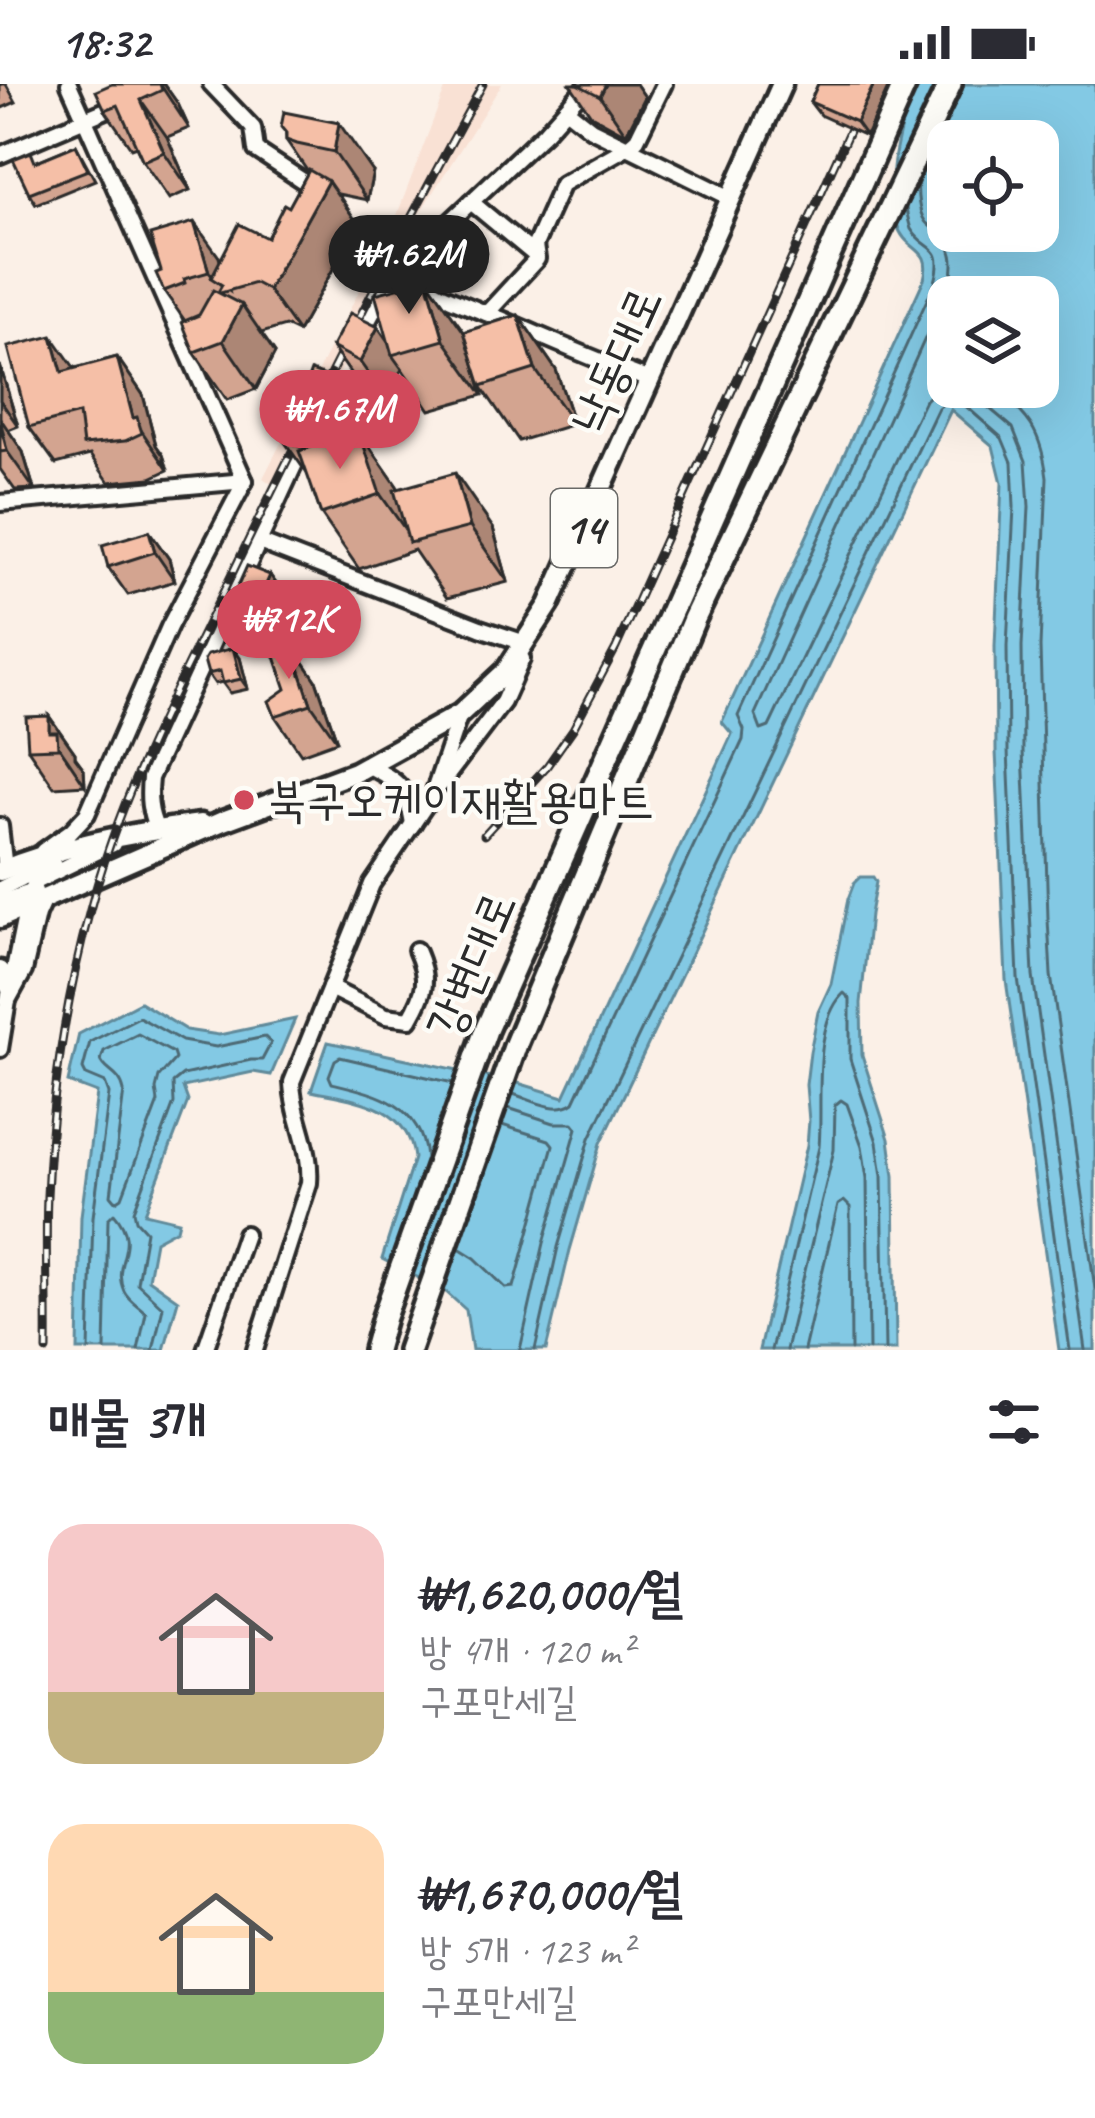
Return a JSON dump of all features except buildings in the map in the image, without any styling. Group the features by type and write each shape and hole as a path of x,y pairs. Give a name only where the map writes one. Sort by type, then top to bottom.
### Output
{"highway":[{"name":"강변대로","path":"375,1350 486,1030 905,84"},
{"name":"강변대로","path":"409,1350 516,1045 694,619 950,84"}],"main road":[{"name":"낙동대로","path":"0,918 34,898 367,765 460,714 506,671 558,584 782,84"},
{"path":"2,876 34,857 134,834 224,821"}],"street":[{"path":"69,84 245,481"},
{"path":"211,84 254,128 256,150 309,184"},
{"path":"353,348 402,267 567,110 588,84"},
{"path":"487,314 537,259 535,245 562,184 637,139 664,84"},
{"path":"0,155 126,101"},
{"path":"567,110 591,128 731,198"},
{"path":"471,202 535,255"},
{"path":"402,267 415,280 487,314 650,380"},
{"path":"157,830 150,814 150,778 314,425"},
{"path":"0,503 245,481"},
{"path":"34,857 87,814 169,627 245,481"},
{"path":"259,542 526,643"},
{"path":"254,1350 309,1183 310,1161 292,1082 372,884 503,703 536,625"},
{"path":"433,794 460,714"},
{"path":"367,765 404,789 413,824"},
{"path":"0,826 2,876 102,841"},
{"path":"0,1049 6,986 35,883 134,834"},
{"path":"0,902 34,898"},
{"path":"330,988 386,1016 410,1019 426,980 416,950"},
{"path":"205,1350 244,1234"}],"shaded area":[{"path":"447,84 502,84 419,214 281,491 263,478 394,223"}],"water":[{"path":"912,84 1095,84 1095,1350 1059,1350 1006,980 995,646 1002,483 993,446 951,410 601,1143 546,1350 472,1350 466,1310 446,1292 382,1259 414,1158 410,1140 390,1115 376,1108 311,1091 328,1042 564,1097 732,734 722,722 924,279 925,260 901,233 893,206 899,136"},
{"path":"860,877 873,877 876,882 861,1003 862,1055 889,1139 894,1176 896,1350 759,1350 807,1145 806,1085 818,1012 831,984 848,899"},
{"path":"140,1002 186,1030 219,1035 295,1019 271,1075 253,1072 183,1087 188,1101 145,1213 179,1221 177,1229 155,1241 148,1279 178,1300 164,1350 78,1350 81,1216 97,1093 68,1082 79,1034"}],"railway":[{"path":"47,1350 47,1196 56,1088 73,980 103,866 134,781 191,658 354,328 483,84"},
{"path":"484,835 547,766 573,729 616,648 850,129"}],"place":[{"name":"북구오케이재활용마트","path":"244,800"}]}
